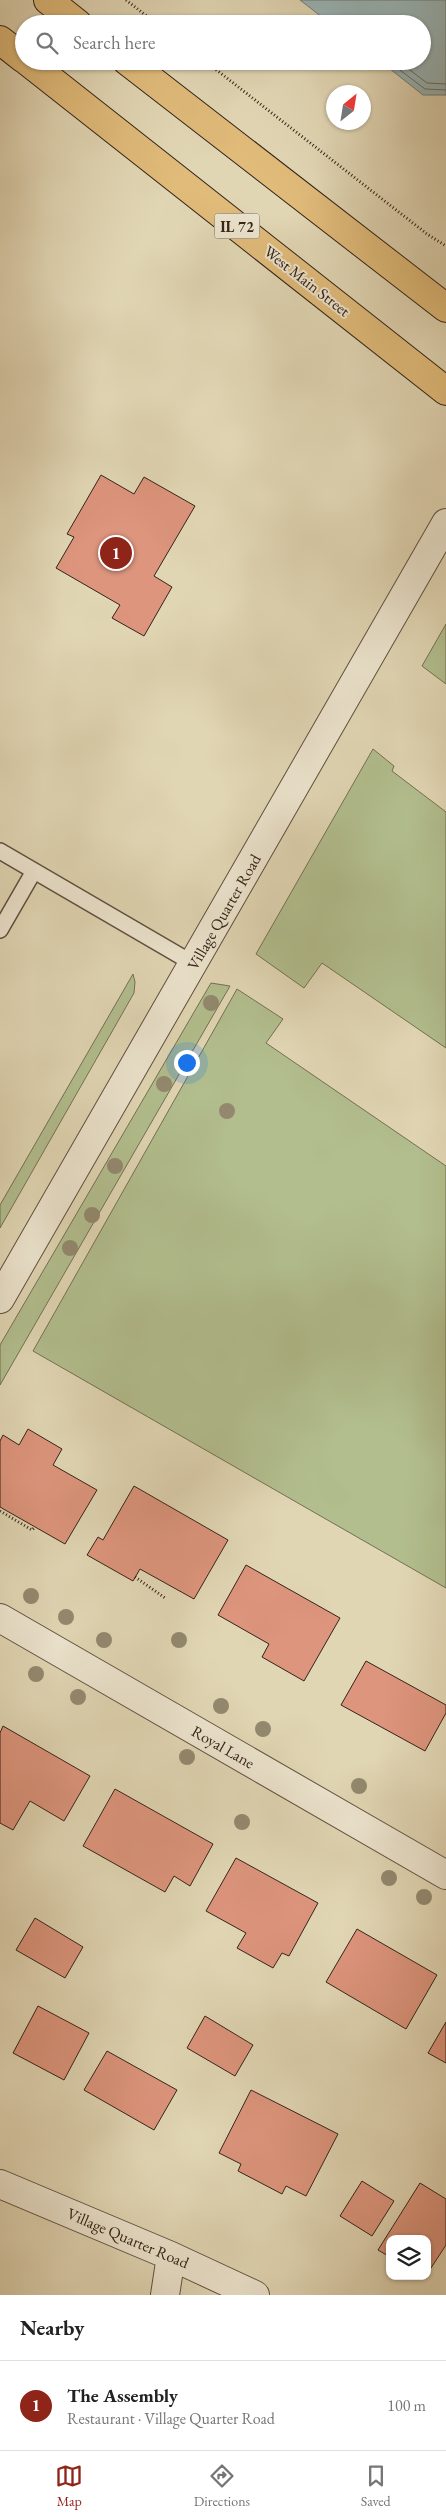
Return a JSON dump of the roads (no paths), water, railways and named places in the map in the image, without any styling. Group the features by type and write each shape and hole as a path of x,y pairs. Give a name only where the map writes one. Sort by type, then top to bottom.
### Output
{"main road":[{"path":"48,0 67,15"},
{"path":"0,40 15,52"},
{"name":"West Main Street","path":"38,70 446,390"},
{"path":"139,70 443,303"}],"street":[{"name":"Village Quarter Road","path":"0,1299 446,523"},
{"name":"Royal Lane","path":"0,1618 446,1875"},
{"name":"Village Quarter Road","path":"0,2184 171,2256 255,2295"},
{"path":"165,2295 171,2256"}],"lane":[{"path":"0,851 194,964"},
{"path":"0,930 34,871"}],"water":[{"path":"300,0 446,0 446,95 423,95 391,70 431,70 431,15 319,15"}],"place":[{"name":"The Assembly","path":"116,553"}]}
